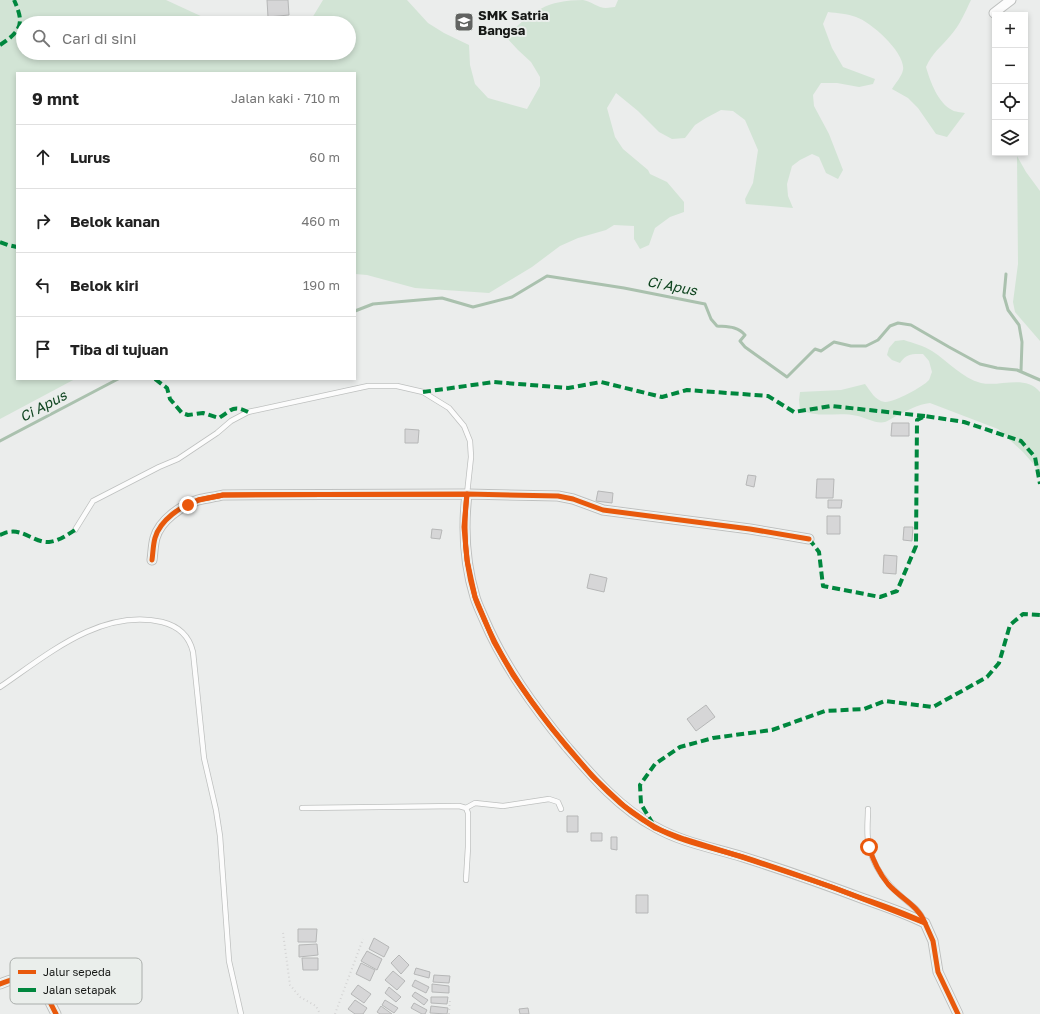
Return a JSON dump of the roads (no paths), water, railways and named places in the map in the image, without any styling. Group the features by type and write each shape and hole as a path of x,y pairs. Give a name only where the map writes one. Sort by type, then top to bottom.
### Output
{"street":[{"path":"995,12 1011,0"},
{"path":"467,494 464,527 467,560 475,597 494,642 513,675 532,702 592,776 624,806 655,828 684,839 832,887 925,923 933,941 938,972 958,1014"},
{"path":"152,560 155,538 162,525 169,517 199,500 223,495 467,494 558,496 573,499 602,510 742,528 809,539"},
{"path":"0,984 10,980"},
{"path":"51,1004 56,1014"}],"lane":[{"path":"75,530 93,501 159,467 178,459 217,434 231,421 248,412 368,386 398,386 423,392 449,408 464,426 470,441 470,470 467,494"},
{"path":"0,687 68,642 100,627 130,620 155,621 168,624 187,636 191,644 194,659 204,758 216,810 220,836 229,961 240,1014"},
{"path":"302,808 459,806 466,808 476,803 503,806 549,799 558,802 561,809"},
{"path":"466,808 468,813 466,880"},
{"path":"868,809 867,836 873,858 888,884 917,909 925,923"}],"waterway":[{"path":"1006,274 1004,296 1008,310 1019,325 1022,342 1021,371"},
{"name":"Ci Apus","path":"356,311 373,304 442,298 473,307 512,297 547,276 624,288 705,304 711,319 717,326 732,328 742,332 745,335 740,341 745,347 787,377 815,349 821,351 834,342 851,346 866,346 878,340 890,326 898,323 911,325 980,364 997,368 1017,370 1040,380"},
{"name":"Ci Apus","path":"0,441 116,380"}],"place":[{"name":"SMK Satria Bangsa","path":"464,22"}]}
